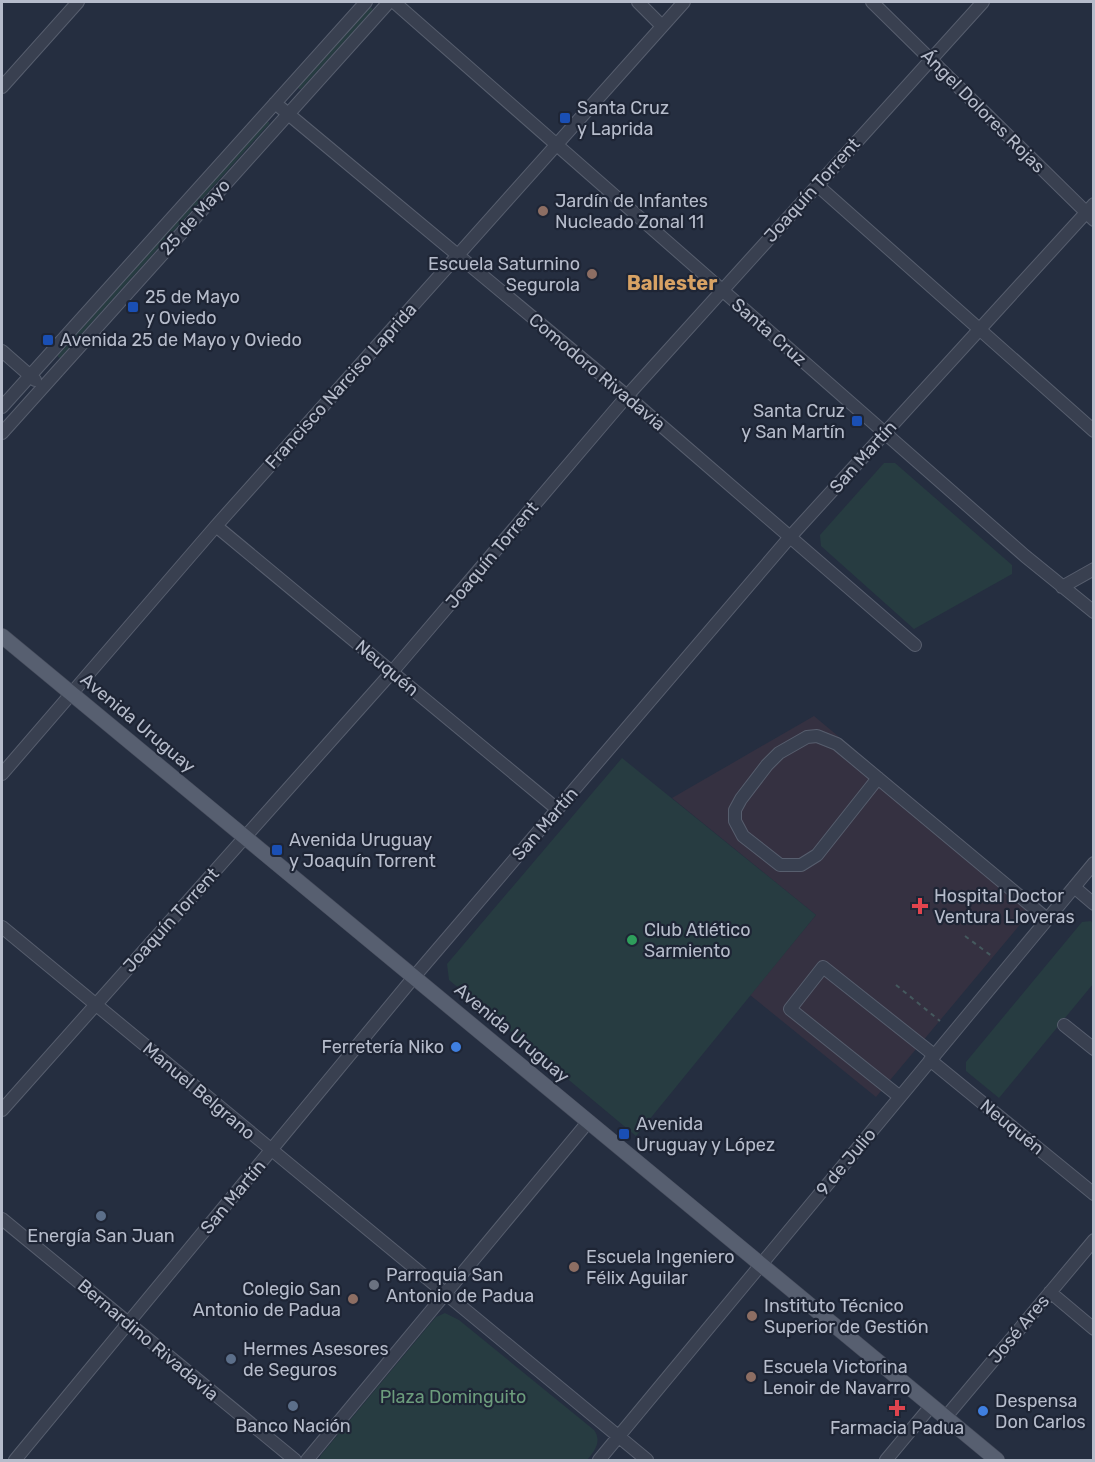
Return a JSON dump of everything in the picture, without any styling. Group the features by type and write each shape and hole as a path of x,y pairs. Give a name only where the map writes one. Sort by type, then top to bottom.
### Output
{"main road":[{"name":"Avenida Uruguay","path":"2,636 997,1461"}],"street":[{"path":"2,87 78,2"},
{"name":"25 de Mayo","path":"2,407 366,2"},
{"name":"25 de Mayo","path":"2,433 388,2"},
{"name":"Santa Cruz","path":"393,2 1024,556 1094,612"},
{"path":"638,2 662,26"},
{"name":"Francisco Narciso Laprida","path":"2,774 216,526 684,2"},
{"name":"Ángel Dolores Rojas","path":"872,2 1091,212"},
{"name":"Joaquín Torrent","path":"2,1110 392,672 627,396 983,2"},
{"name":"Comodoro Rivadavia","path":"275,103 627,396 915,645"},
{"path":"817,185 1094,431"},
{"name":"San Martín","path":"15,1461 414,977 790,537 979,330 1091,212"},
{"path":"2,351 43,386"},
{"name":"Neuquén","path":"216,526 557,809"},
{"path":"1062,587 1094,569"},
{"path":"878,778 817,855 801,865 780,865 743,836 735,821 735,810 741,799 767,765 779,753 807,737 817,736 837,744 878,778 1047,919"},
{"name":"9 de Julio","path":"599,1461 1094,863"},
{"path":"1074,887 1094,904"},
{"name":"Manuel Belgrano","path":"2,927 646,1461"},
{"name":"Neuquén","path":"900,1097 790,1009 823,967 1094,1194"},
{"path":"1064,1025 1094,1050"},
{"path":"307,1461 588,1122"},
{"name":"Bernardino Rivadavia","path":"2,1219 295,1461"},
{"name":"José Ares","path":"945,1418 1094,1240"},
{"path":"1050,1292 1094,1329"},
{"path":"886,1461 931,1406"}],"path":[{"path":"965,936 993,957"},
{"path":"896,985 940,1021"}],"shaded area":[{"name":"Hospital Doctor Ventura Lloveras","path":"814,716 1038,903 876,1097 750,995 816,915 672,798"}],"green space":[{"path":"369,8 372,8 372,11 299,89 298,87"},
{"path":"266,122 269,124 60,358 58,357 58,355"},
{"path":"884,463 895,463 1012,565 1012,574 914,629 821,546 820,535"},
{"name":"Club Atlético Sarmiento","path":"622,758 816,915 636,1136 449,980 447,964"},
{"path":"1091,921 1093,924 1093,984 999,1098 966,1071 966,1062 1082,922"},
{"name":"Plaza Dominguito","path":"445,1313 459,1320 594,1430 597,1442 587,1460 319,1460 436,1317"}],"place":[{"name":"Santa Cruz y Laprida","path":"565,118"},
{"name":"Jardín de Infantes Nucleado Zonal 11","path":"543,211"},
{"name":"Escuela Saturnino Segurola","path":"592,274"},
{"name":"25 de Mayo y Oviedo","path":"133,307"},
{"name":"Avenida 25 de Mayo y Oviedo","path":"48,340"},
{"name":"Santa Cruz y San Martín","path":"857,421"},
{"name":"Avenida Uruguay y Joaquín Torrent","path":"277,850"},
{"name":"Hospital Doctor Ventura Lloveras","path":"920,906"},
{"name":"Club Atlético Sarmiento","path":"632,940"},
{"name":"Ferretería Niko","path":"456,1047"},
{"name":"Avenida Uruguay y López","path":"624,1134"},
{"name":"Energía San Juan","path":"101,1216"},
{"name":"Escuela Ingeniero Félix Aguilar","path":"574,1267"},
{"name":"Parroquia San Antonio de Padua","path":"374,1285"},
{"name":"Colegio San Antonio de Padua","path":"353,1299"},
{"name":"Instituto Técnico Superior de Gestión","path":"752,1316"},
{"name":"Hermes Asesores de Seguros","path":"231,1359"},
{"name":"Escuela Victorina Lenoir de Navarro","path":"751,1377"},
{"name":"Banco Nación","path":"293,1406"},
{"name":"Farmacia Padua","path":"897,1408"},
{"name":"Despensa Don Carlos","path":"983,1411"}],"district":[{"name":"Ballester","path":"672,283"}]}
